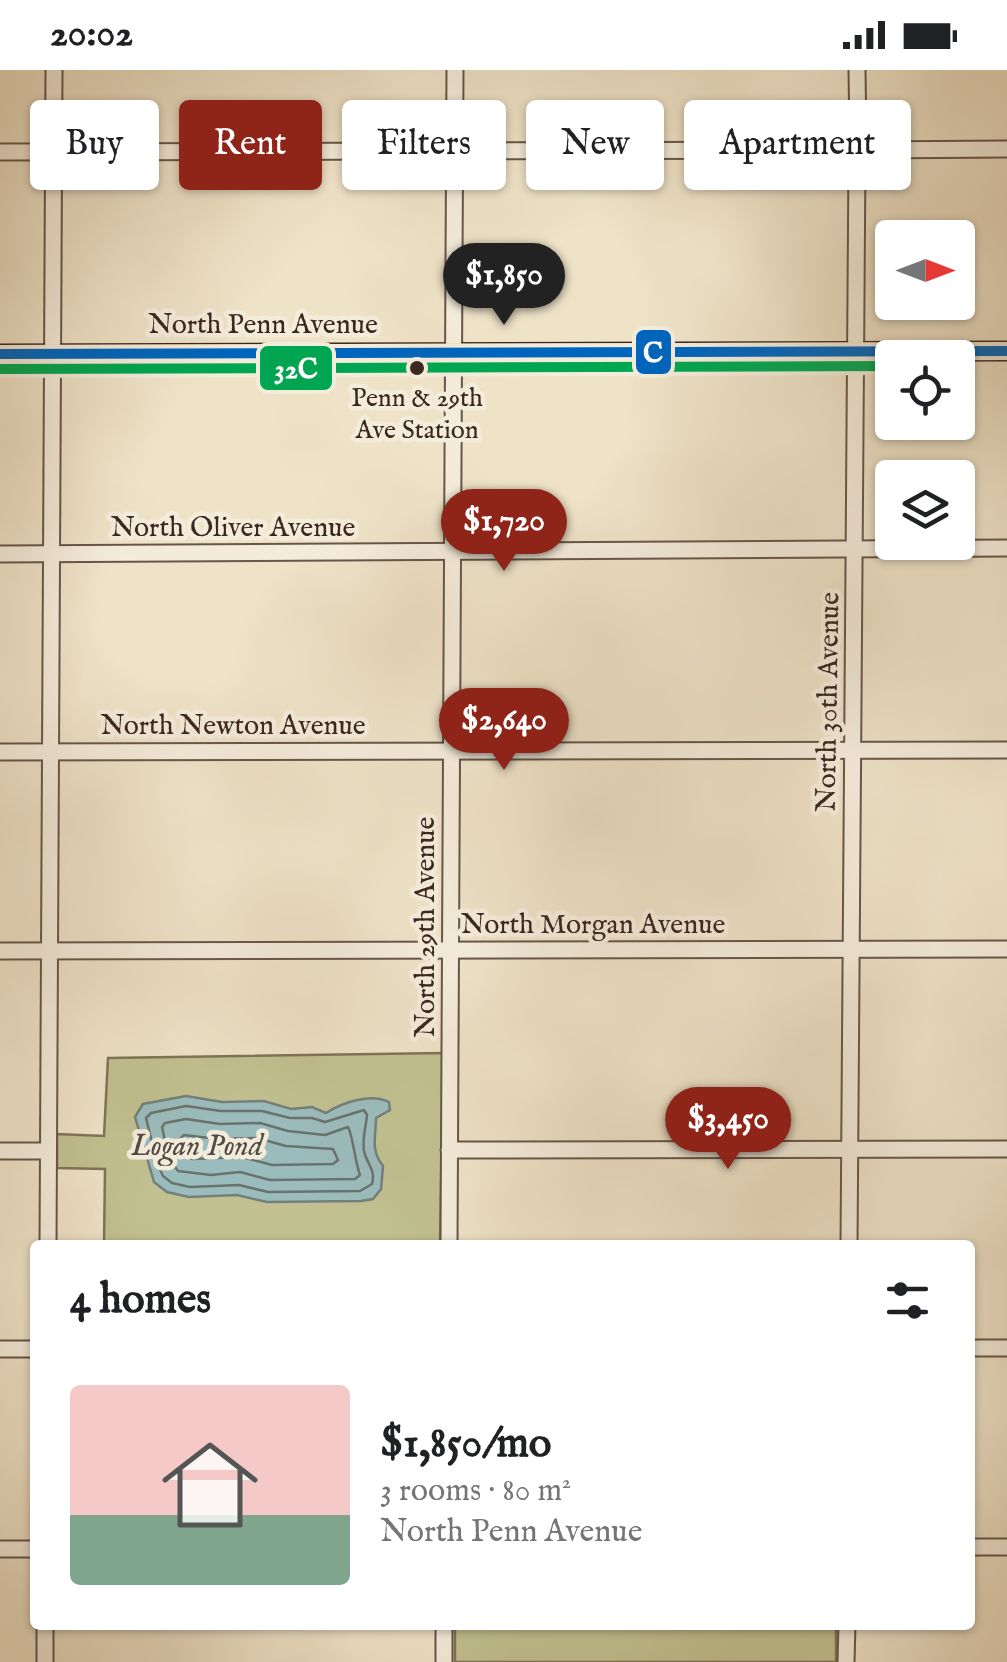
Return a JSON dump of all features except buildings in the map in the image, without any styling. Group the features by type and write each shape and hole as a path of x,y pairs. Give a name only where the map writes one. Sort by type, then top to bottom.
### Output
{"main road":[{"name":"North Penn Avenue","path":"0,354 1007,351"}],"street":[{"path":"54,70 54,100"},
{"name":"North 29th Avenue","path":"456,70 456,100"},
{"name":"North 30th Avenue","path":"858,70 858,100"},
{"path":"911,150 1007,149"},
{"path":"506,150 684,150"},
{"path":"159,151 342,151"},
{"path":"0,152 30,152"},
{"path":"48,1240 54,190"},
{"name":"North 29th Avenue","path":"449,1240 456,190"},
{"name":"North 30th Avenue","path":"849,1240 857,190"},
{"name":"North Oliver Avenue","path":"0,554 1007,548"},
{"name":"North Newton Avenue","path":"0,752 1007,750"},
{"name":"North Morgan Avenue","path":"0,951 1007,949"},
{"path":"449,1150 1007,1149"},
{"path":"0,1151 48,1151"},
{"path":"975,1348 1007,1348"},
{"path":"0,1349 30,1349"},
{"path":"975,1547 1007,1547"},
{"path":"0,1549 30,1549"},
{"path":"44,1662 45,1630"},
{"path":"444,1630 444,1662"},
{"path":"846,1630 846,1662"}],"shaded area":[{"path":"443,1053 440,1240 104,1240 105,1169 57,1168 57,1134 104,1136 108,1058"},
{"path":"455,1630 836,1630 836,1662 455,1662"}],"water":[{"name":"Logan Pond","path":"186,1096 222,1102 264,1101 291,1109 312,1107 326,1113 357,1100 374,1098 389,1102 390,1110 376,1118 375,1148 383,1166 381,1189 373,1199 361,1201 267,1202 237,1195 189,1197 167,1192 154,1182 135,1117 143,1104"}],"transit line":[{"name":"C","path":"0,354 1007,351"},
{"name":"32C","path":"0,369 875,366"}],"place":[{"name":"Penn & 29th Ave Station","path":"417,368"}]}
